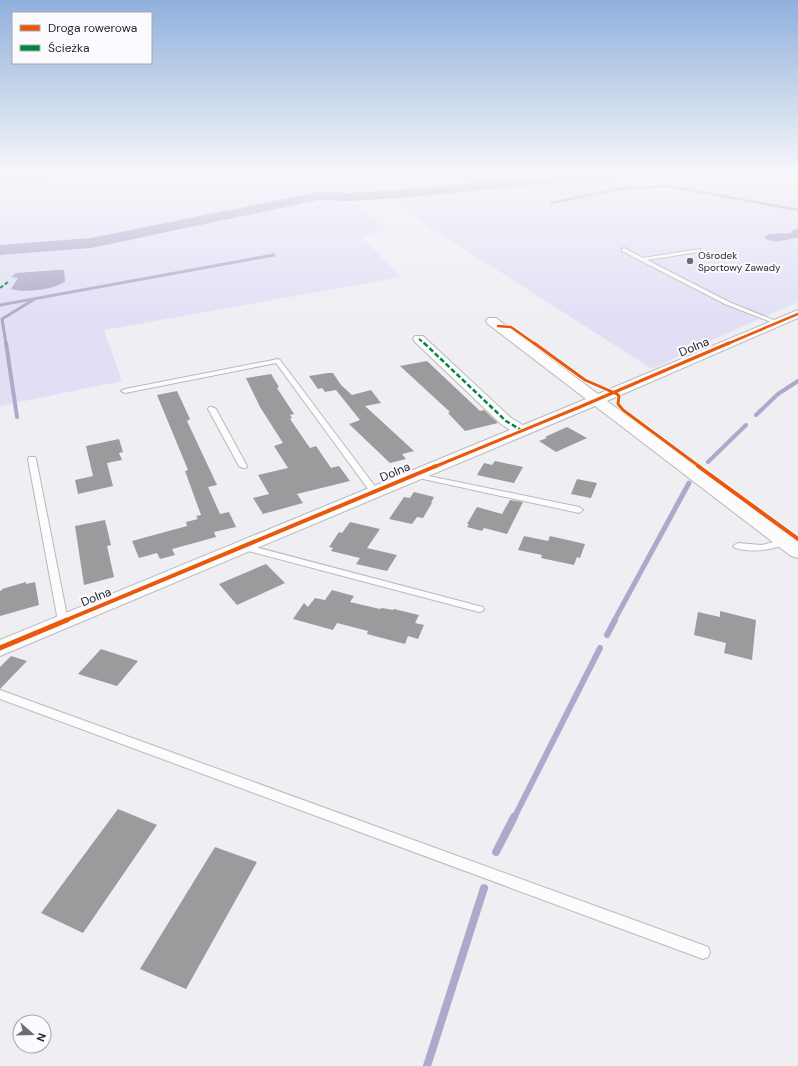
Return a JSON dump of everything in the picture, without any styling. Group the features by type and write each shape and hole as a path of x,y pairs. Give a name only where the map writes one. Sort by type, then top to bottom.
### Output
{"street":[{"name":"Dolna","path":"0,648 798,314"},
{"path":"492,321 792,547"},
{"path":"419,339 506,421 521,430"}],"lane":[{"path":"624,250 727,303 778,323"},
{"path":"643,259 698,250"},
{"path":"125,390 278,362 374,491"},
{"path":"212,409 243,466"},
{"path":"32,459 63,622"},
{"path":"413,475 579,510"},
{"path":"738,546 753,549 792,547"},
{"path":"244,547 479,609"},
{"path":"0,694 703,952"}],"shaded area":[{"path":"0,222 378,222 387,230 362,237 401,277 104,330 122,381 0,406"},
{"path":"422,222 798,222 798,302 716,338 652,369"},
{"path":"798,229 798,238 772,241 764,237 769,234 791,233 793,230"},
{"path":"64,270 65,281 54,287 31,291 11,289 18,278 11,277 16,273"}],"building":[{"path":"427,361 480,411 484,410 498,423 465,431 448,413 450,412 400,366"},
{"path":"333,373 341,385 352,395 371,390 381,403 365,406 414,451 402,454 406,459 390,463 349,424 360,420 336,390 325,392 322,388 318,389 309,376"},
{"path":"271,374 279,387 277,388 294,414 290,415 292,418 290,419 310,448 316,446 331,468 339,466 350,481 297,494 303,503 263,514 253,498 269,494 258,475 288,468 274,446 283,443 260,407 246,378"},
{"path":"177,391 190,419 187,421 217,485 208,487 220,514 229,512 236,527 214,532 216,537 172,549 175,555 160,559 157,553 139,558 132,541 187,526 186,522 198,519 196,516 201,515 185,471 188,470 157,395"},
{"path":"567,427 587,438 556,452 539,441 547,438 545,437"},
{"path":"119,439 123,452 119,453 122,460 107,463 113,486 78,494 75,480 93,476 86,446"},
{"path":"495,461 523,467 514,483 477,475 484,463 492,465"},
{"path":"577,479 597,483 591,498 571,494"},
{"path":"414,492 434,497 423,518 417,517 412,524 389,519 404,497 410,498"},
{"path":"510,500 523,502 507,534 484,528 482,531 467,527 469,524 467,524 477,507 502,514"},
{"path":"105,520 111,545 107,546 114,577 84,585 75,526"},
{"path":"350,522 380,529 367,548 397,555 387,571 356,564 360,558 331,551 333,548 329,547 339,532 342,533"},
{"path":"524,536 548,541 550,536 585,544 580,558 577,557 574,565 541,558 542,555 518,550"},
{"path":"266,564 285,583 237,605 219,584"},
{"path":"26,582 26,584 35,582 39,605 0,616 0,591 2,589"},
{"path":"332,590 354,596 350,602 380,609 394,609 419,615 415,623 424,625 418,639 408,636 405,644 367,634 368,631 337,623 333,630 293,619 304,603 308,607 315,598 325,600"},
{"path":"720,611 756,620 752,660 724,653 726,643 694,635 698,612 720,617"},
{"path":"101,649 138,661 117,686 78,674"},
{"path":"11,656 27,661 0,689 0,667"},
{"path":"118,809 157,825 83,933 41,913"},
{"path":"215,847 257,862 186,989 140,969"}],"waterway":[{"path":"0,250 91,243 194,222"},
{"path":"0,305 274,255"},
{"path":"6,344 2,319 33,300"},
{"path":"6,343 17,417"},
{"path":"756,415 778,394 798,381"},
{"path":"708,462 746,425"},
{"path":"614,621 689,483"},
{"path":"607,635 615,620"},
{"path":"514,818 600,648"},
{"path":"496,852 514,817"},
{"path":"427,1066 484,888"}],"marked path":[{"path":"0,288 8,282"},
{"path":"419,339 506,421 521,430"}],"cycle path":[{"path":"0,648 582,406 798,314"},
{"path":"498,326 511,327 585,380 617,394 619,396 618,404 623,410 798,539"}],"place":[{"name":"Ośrodek Sportowy Zawady","path":"690,261"}]}
